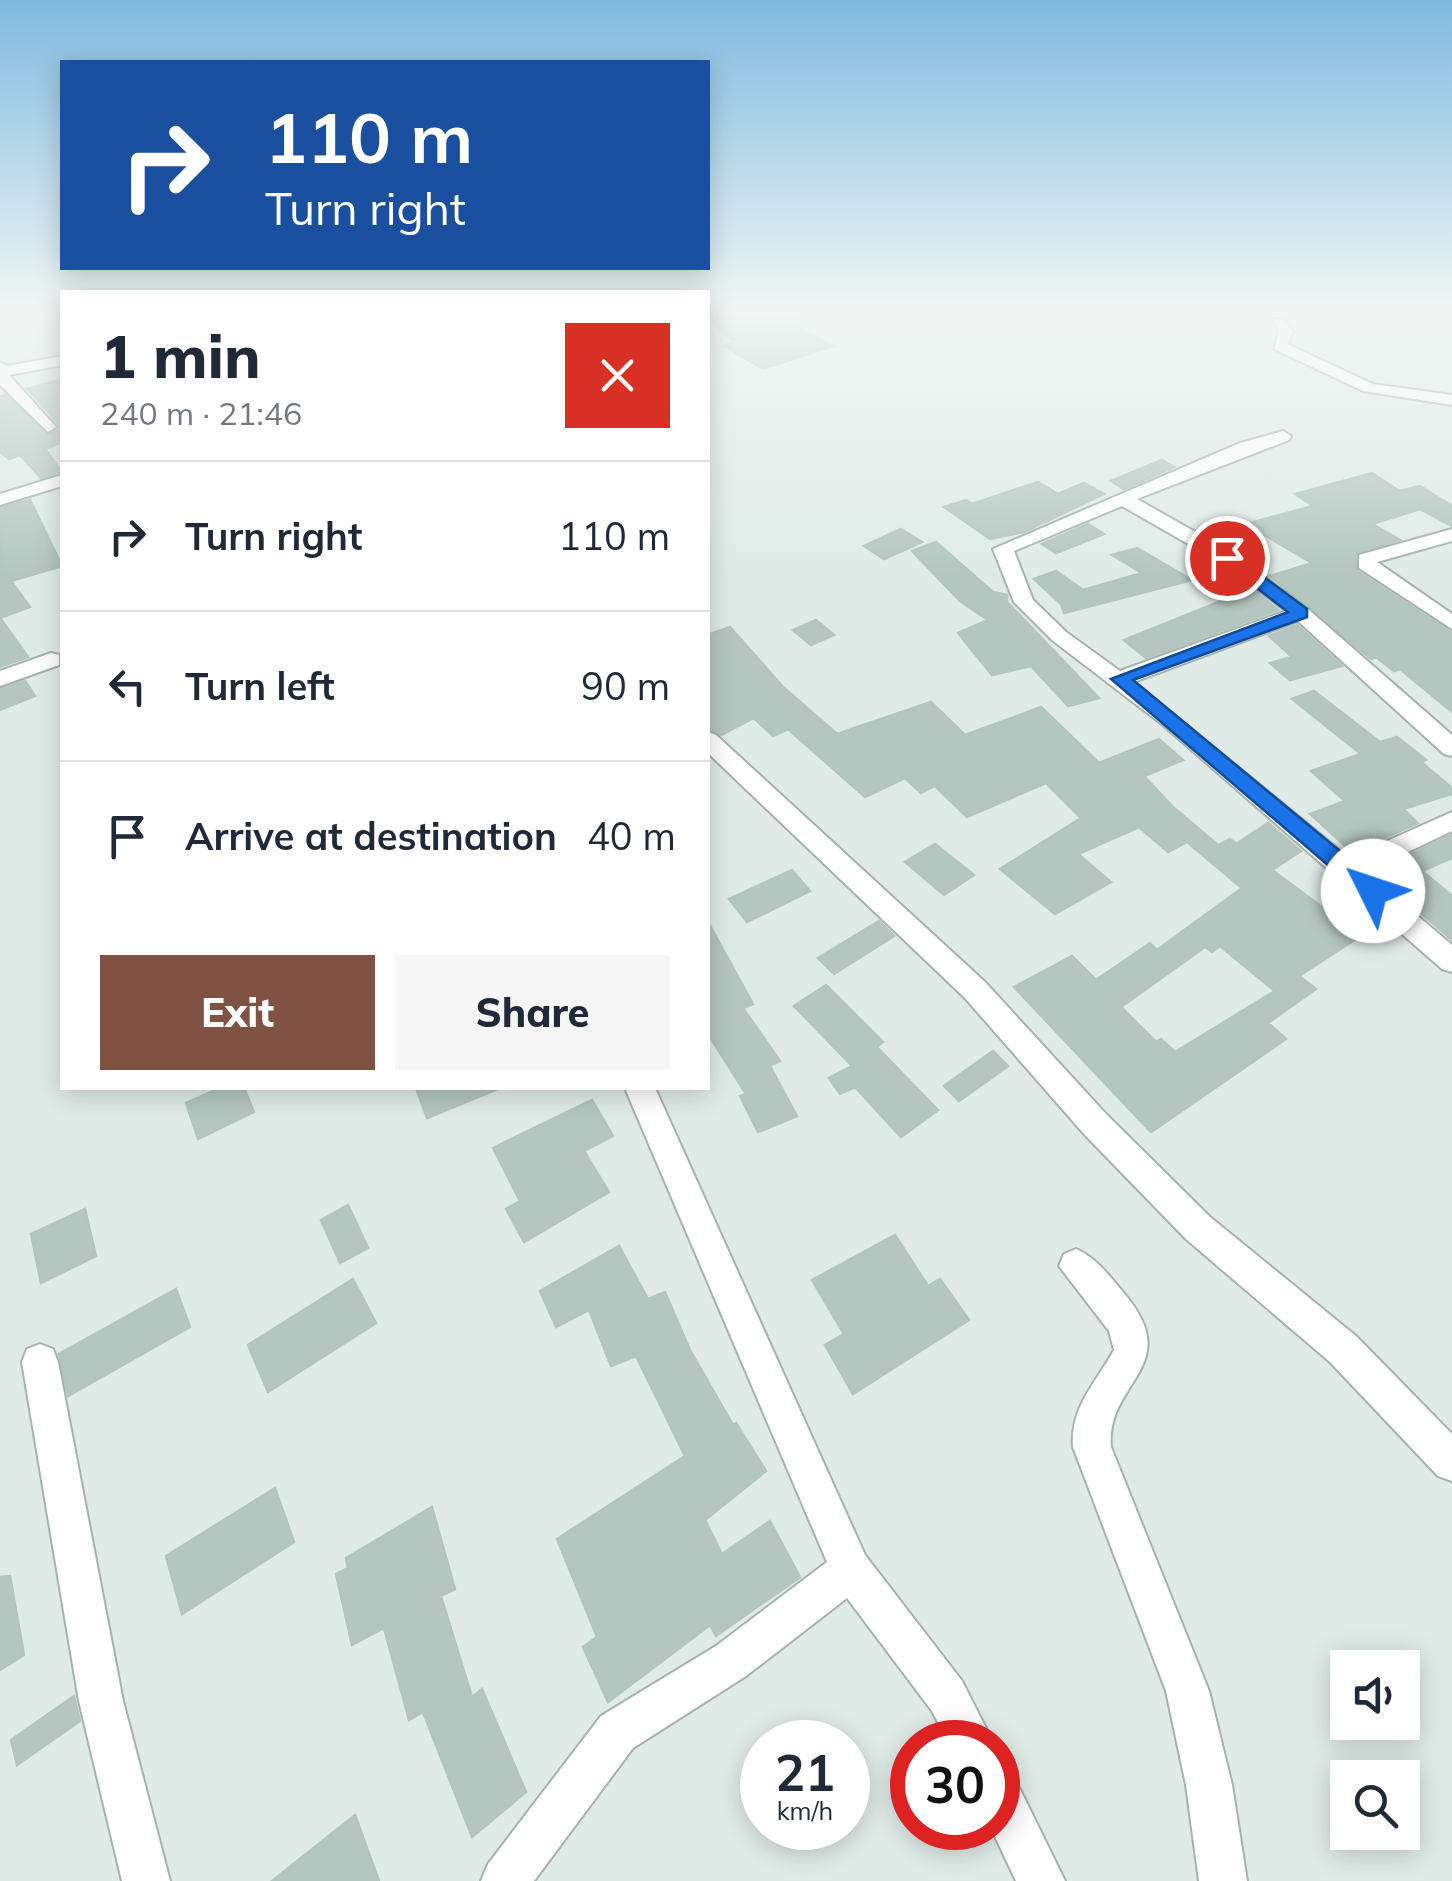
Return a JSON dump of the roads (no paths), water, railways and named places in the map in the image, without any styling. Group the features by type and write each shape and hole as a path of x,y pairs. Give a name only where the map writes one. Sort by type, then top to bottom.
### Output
{"street":[{"path":"21,398 48,427"},
{"path":"1284,436 1122,498 1003,550 1024,602 1059,636 1120,679 1452,961"},
{"path":"0,500 60,481"},
{"path":"1122,498 1227,558 1301,613 1452,748"},
{"path":"1452,535 1366,559 1368,568 1452,623"},
{"path":"1120,679 1301,613"},
{"path":"0,679 51,660"},
{"path":"710,742 975,990 1095,1124 1198,1228 1344,1349 1452,1462"},
{"path":"1348,870 1452,822"},
{"path":"641,1090 851,1569 948,1696 961,1720"},
{"path":"1076,1266 1127,1328 1133,1342 1131,1358 1098,1400 1090,1442 1114,1514 1168,1633 1208,1764 1223,1881"},
{"path":"40,1362 101,1701 146,1881"},
{"path":"505,1881 617,1732 731,1661 851,1569"},
{"path":"1020,1839 1040,1881"}]}
